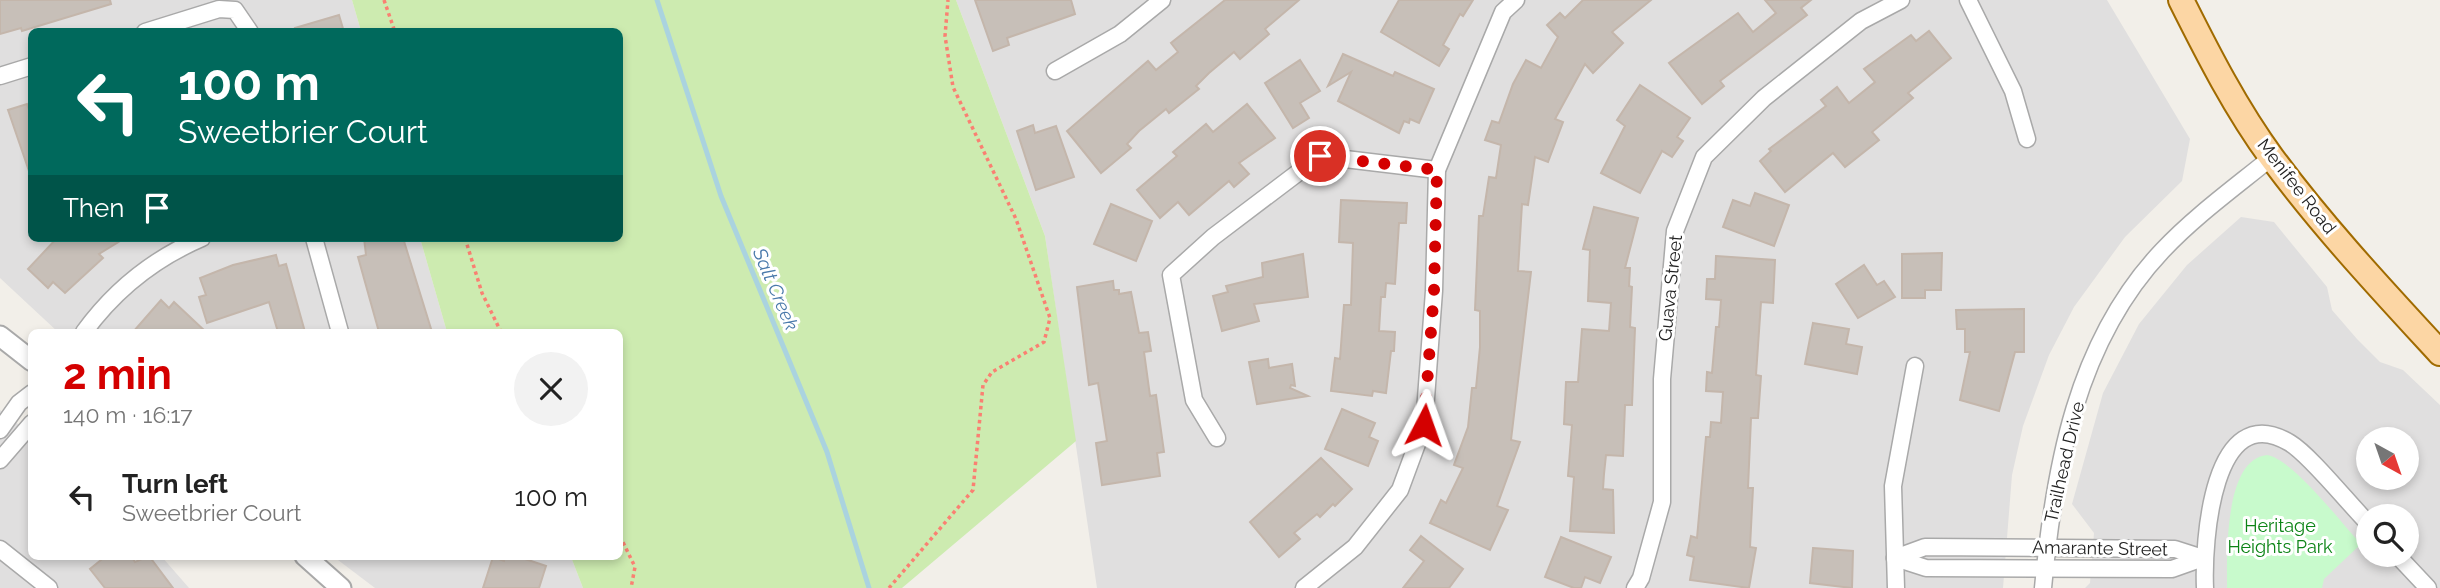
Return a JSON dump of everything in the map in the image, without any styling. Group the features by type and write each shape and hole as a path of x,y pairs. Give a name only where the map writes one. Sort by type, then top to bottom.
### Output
{"main road":[{"name":"Menifee Road","path":"2181,0 2217,72 2272,158 2362,268 2440,353"}],"street":[{"path":"1055,71 1120,34 1162,0"},
{"path":"1304,588 1355,547 1400,490 1424,425 1434,291 1437,170 1503,12 1516,0"},
{"name":"Guava Street","path":"1635,588 1641,578 1662,502 1661,379 1675,231 1704,157 1764,98 1861,21 1901,0"},
{"path":"1968,0 2013,91 2027,139"},
{"path":"158,28 219,9 235,10 247,28"},
{"path":"0,76 28,67"},
{"path":"1217,438 1194,400 1171,275 1213,237 1320,156 1437,170"},
{"name":"Trailhead Drive","path":"2043,588 2046,548 2066,433 2082,384 2117,309 2160,253 2203,212 2272,158"},
{"path":"87,329 131,282 168,254 194,242"},
{"path":"315,242 339,329"},
{"path":"0,336 28,357"},
{"path":"1896,588 1893,486 1915,366"},
{"path":"0,430 19,403 28,396"},
{"path":"0,460 28,428"},
{"path":"2204,588 2203,558 2222,464 2236,445 2256,434 2277,436 2293,444 2356,510"},
{"name":"Amarante Street","path":"1895,558 1925,547 2175,549 2203,558"},
{"path":"0,549 49,588"},
{"name":"Amarante Street","path":"1895,558 1926,568 2172,569 2203,558"},
{"path":"310,560 341,588"},
{"path":"2408,567 2428,588"}],"path":[{"path":"384,0 394,28"},
{"path":"890,588 973,490 983,385 992,372 1044,342 1050,318 1016,219 953,87 945,36 948,0"},
{"path":"466,242 482,293 500,329"},
{"path":"623,542 635,567 631,588"}],"shaded area":[{"path":"0,0 352,0 360,28 28,28 28,242 421,242 446,329 55,329 0,278"},
{"path":"956,0 2107,0 2190,139 2182,181 2125,237 2074,307 2049,355 2023,426 2012,475 2003,588 1097,588 1045,236"},
{"path":"2241,217 2274,222 2327,287 2332,310 2357,339 2380,362 2403,370 2440,405 2440,588 2085,588 2090,583 2094,533 2072,504 2103,393 2139,324 2187,265"},
{"path":"0,410 28,432 28,560 165,560 189,588 0,588"},
{"path":"338,560 572,560 583,588 375,588"}],"green space":[{"path":"352,0 956,0 1045,236 1076,441 902,588 583,588 572,560 623,560 623,329 446,329 421,242 623,242 623,28 360,28"},
{"name":"Heritage Heights Park","path":"2267,455 2290,468 2356,538 2356,549 2324,579 2322,588 2227,588 2228,532 2235,490 2243,473 2253,461"}],"building":[{"path":"0,0 110,0 111,4 22,31 21,28 0,34"},
{"path":"975,0 1071,0 1075,14 1007,38 1009,45 993,51"},
{"path":"1225,0 1299,0 1265,29 1269,34 1240,59 1234,52 1196,86 1199,89 1169,113 1166,109 1139,131 1127,144 1131,148 1101,173 1067,131 1148,61 1156,70 1178,52 1171,43"},
{"path":"1399,0 1473,0 1463,16 1460,14 1443,45 1449,49 1439,66 1381,32"},
{"path":"1583,0 1651,0 1612,32 1623,43 1593,73 1585,64 1555,119 1563,122 1548,162 1535,157 1528,205 1522,204 1518,271 1531,272 1511,440 1520,442 1497,506 1508,510 1490,550 1430,523 1441,500 1446,503 1463,468 1454,465 1468,427 1472,388 1476,388 1480,347 1480,311 1475,310 1479,216 1483,216 1489,177 1496,178 1501,145 1485,140 1492,121 1499,123 1513,84 1526,60 1541,68 1558,37 1547,25 1560,13 1565,18"},
{"path":"1765,0 1811,0 1801,8 1807,15 1720,81 1724,86 1702,104 1669,63 1738,13 1753,32 1776,13"},
{"path":"339,15 343,28 295,28"},
{"path":"1929,31 1951,58 1908,93 1913,98 1872,132 1879,140 1845,167 1833,153 1785,192 1760,161 1771,151 1769,149 1826,106 1821,100 1837,87 1849,103 1875,82 1864,69 1911,35 1916,41"},
{"path":"1343,54 1393,76 1395,72 1434,89 1419,123 1410,119 1409,123 1404,121 1399,133 1338,101 1351,72 1328,86"},
{"path":"1300,60 1320,91 1300,103 1309,118 1293,128 1265,83"},
{"path":"1640,85 1690,118 1677,137 1683,141 1672,157 1662,151 1640,193 1601,173 1625,126 1617,120"},
{"path":"27,104 28,168 8,110"},
{"path":"1247,104 1275,138 1239,163 1249,174 1234,187 1229,181 1189,215 1178,202 1160,218 1137,190 1177,156 1173,152 1206,124 1213,132"},
{"path":"1033,125 1035,133 1056,126 1074,177 1036,190 1017,131"},
{"path":"1755,193 1789,205 1774,246 1723,227 1733,200 1750,206"},
{"path":"1341,200 1407,203 1406,223 1399,223 1395,284 1386,283 1385,297 1381,297 1379,331 1395,332 1394,351 1391,351 1386,393 1373,391 1372,396 1331,391 1335,358 1340,359 1344,305 1351,305 1353,243 1339,242"},
{"path":"1111,204 1152,221 1136,261 1094,244"},
{"path":"1594,207 1638,218 1625,268 1630,268 1630,327 1635,328 1632,405 1625,405 1623,456 1606,455 1604,474 1603,489 1613,490 1614,533 1570,531 1574,477 1568,476 1572,425 1564,424 1566,382 1578,382 1582,329 1609,331 1611,303 1588,301 1590,250 1583,249"},
{"path":"53,242 118,242 99,254 103,258 65,293 53,282 48,288 28,269"},
{"path":"364,242 404,242 431,329 378,329 358,257 366,255"},
{"path":"1942,253 1941,290 1925,290 1925,298 1902,298 1902,254"},
{"path":"1303,254 1308,297 1254,304 1259,321 1222,331 1213,296 1228,292 1226,286 1263,277 1262,263"},
{"path":"276,255 279,266 286,264 304,329 277,329 269,302 207,323 199,297 206,295 200,278 233,265"},
{"path":"1716,256 1775,260 1773,303 1761,302 1756,375 1761,376 1758,418 1751,418 1748,488 1753,488 1750,547 1756,548 1749,588 1690,580 1694,557 1687,555 1691,536 1697,538 1706,437 1710,437 1711,422 1721,423 1723,392 1706,391 1707,372 1712,373 1721,300 1706,299 1707,279 1715,279"},
{"path":"1864,265 1877,285 1884,281 1895,297 1858,318 1836,284"},
{"path":"1113,281 1114,290 1119,290 1119,294 1131,292 1139,333 1148,332 1151,351 1144,352 1150,396 1156,395 1164,452 1157,453 1160,476 1102,485 1096,443 1107,441 1098,383 1089,385 1077,287"},
{"path":"161,300 169,308 174,302 203,329 136,329"},
{"path":"2024,309 2024,352 2015,352 1999,411 1960,400 1970,352 1965,352 1965,329 1957,329 1956,310"},
{"path":"1813,323 1849,329 1846,344 1862,347 1857,374 1805,364"},
{"path":"1268,359 1269,368 1292,364 1295,386 1291,385 1290,388 1308,396 1257,404 1249,362"},
{"path":"1342,409 1375,423 1369,437 1378,441 1368,466 1325,449"},
{"path":"1321,458 1352,489 1335,506 1333,504 1320,517 1317,514 1294,533 1300,539 1279,557 1250,522"},
{"path":"1421,536 1463,569 1449,588 1403,588 1424,561 1410,550"},
{"path":"1561,537 1611,557 1600,583 1585,577 1581,588 1574,588 1545,577"},
{"path":"1813,548 1853,551 1852,588 1810,583"},
{"path":"101,560 152,560 173,588 105,588 90,569"},
{"path":"492,560 528,560 546,566 539,588 483,588"}],"waterway":[{"name":"Salt Creek","path":"657,0 721,196 827,452 869,588"}],"route":[{"path":"1320,156 1437,170 1434,291 1424,425"}]}
